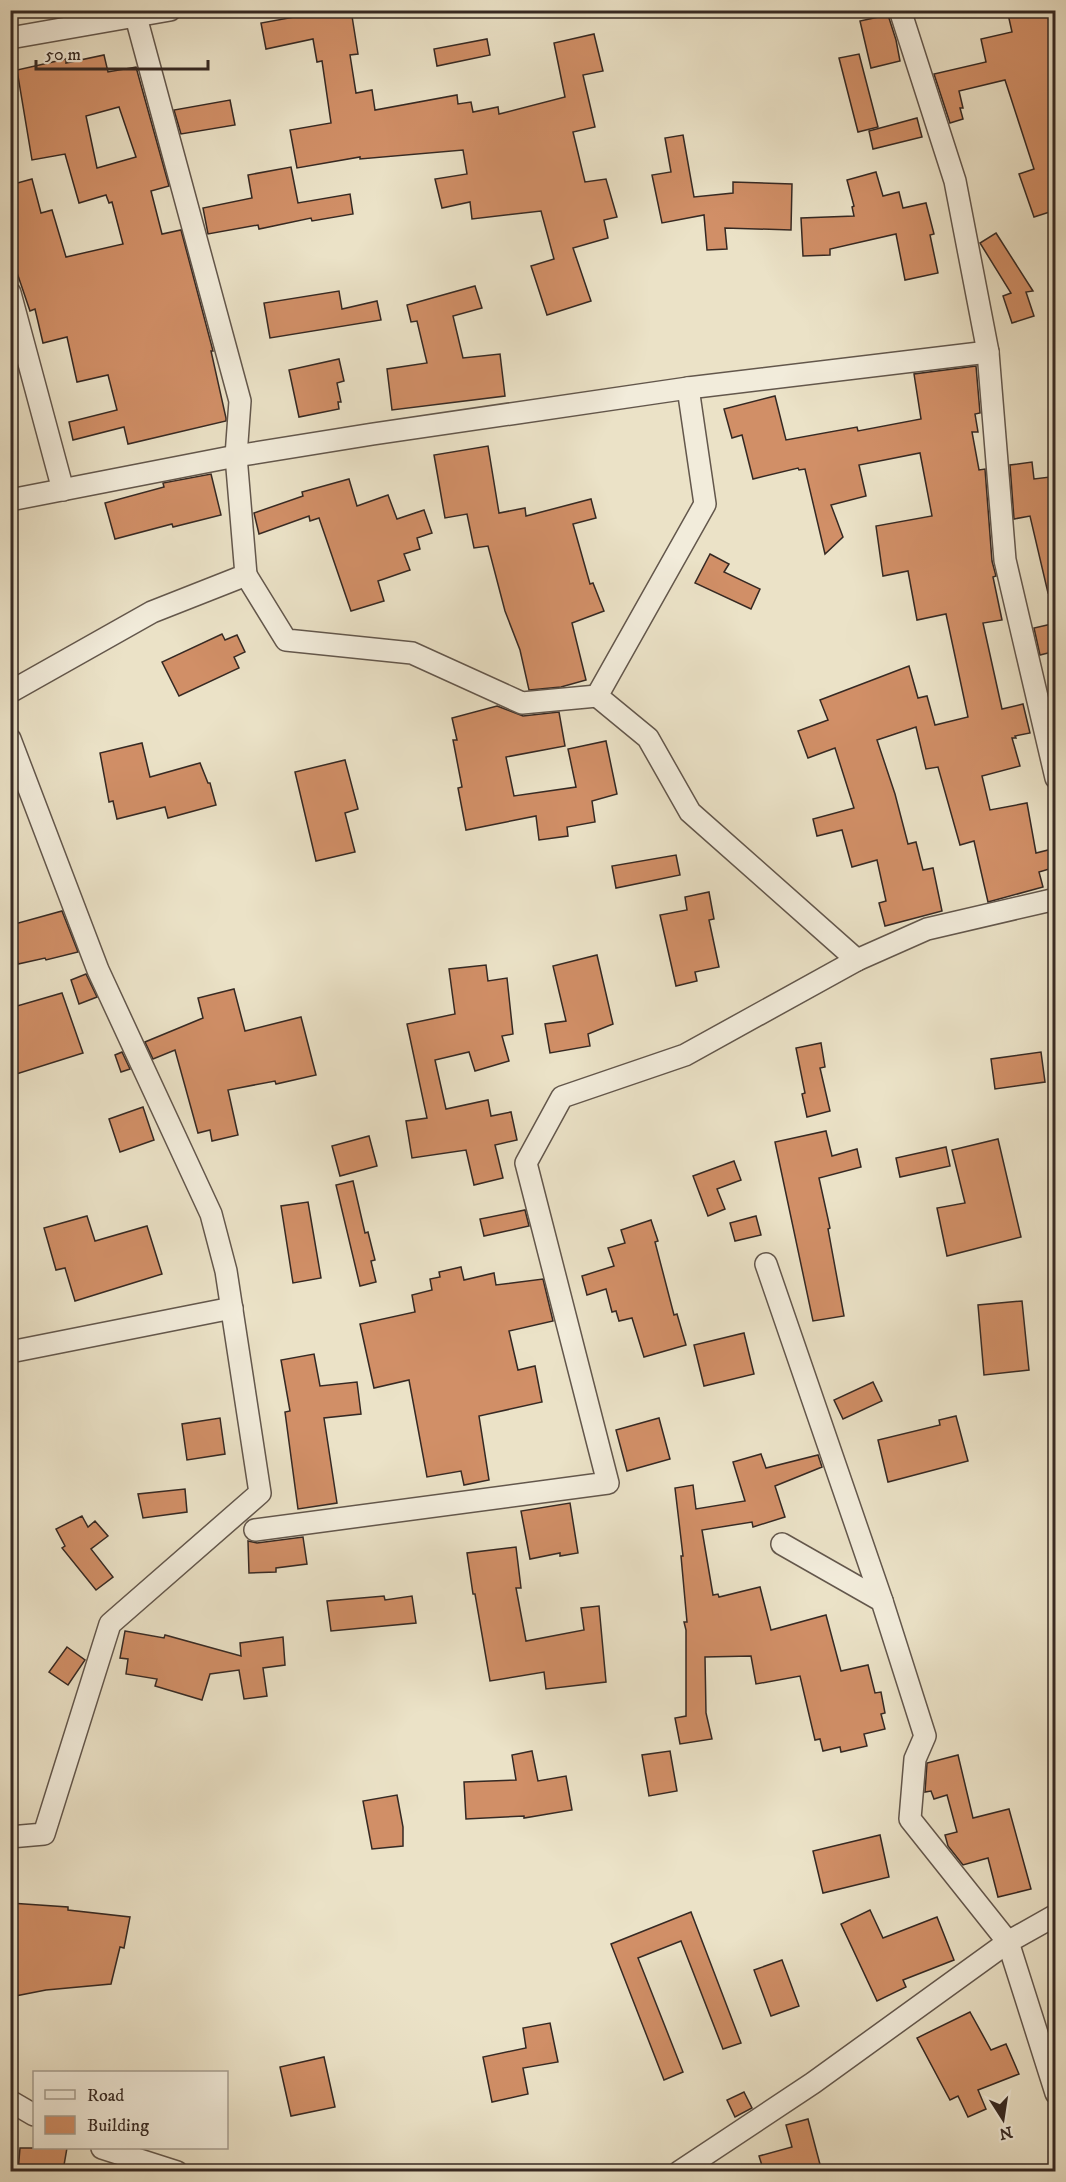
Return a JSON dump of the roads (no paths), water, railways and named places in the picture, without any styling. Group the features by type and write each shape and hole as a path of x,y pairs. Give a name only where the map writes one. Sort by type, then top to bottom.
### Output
{"street":[{"path":"10,38 170,10"},
{"path":"900,10 955,181 988,352 1005,560 1056,778"},
{"path":"136,16 240,401 236,456 246,575 286,640 412,653 522,704 597,696 648,738 690,812 857,960"},
{"path":"10,293 63,490"},
{"path":"10,500 236,456 373,434 688,388 988,352"},
{"path":"597,696 705,504 688,388"},
{"path":"10,692 152,612 246,575"},
{"path":"10,740 98,970 211,1214 226,1271 260,1493 110,1624 44,1834 10,1837"},
{"path":"255,1530 608,1483 526,1163 562,1097 685,1055 857,960 927,929 1056,899"},
{"path":"766,1264 882,1601 925,1737 915,1759 910,1820 1008,1941 1056,2093"},
{"path":"10,1352 232,1308"},
{"path":"782,1544 882,1601"},
{"path":"679,2172 813,2083 1008,1941 1056,1916"},
{"path":"10,2101 33,2114"},
{"path":"105,2149 177,2172"}]}
